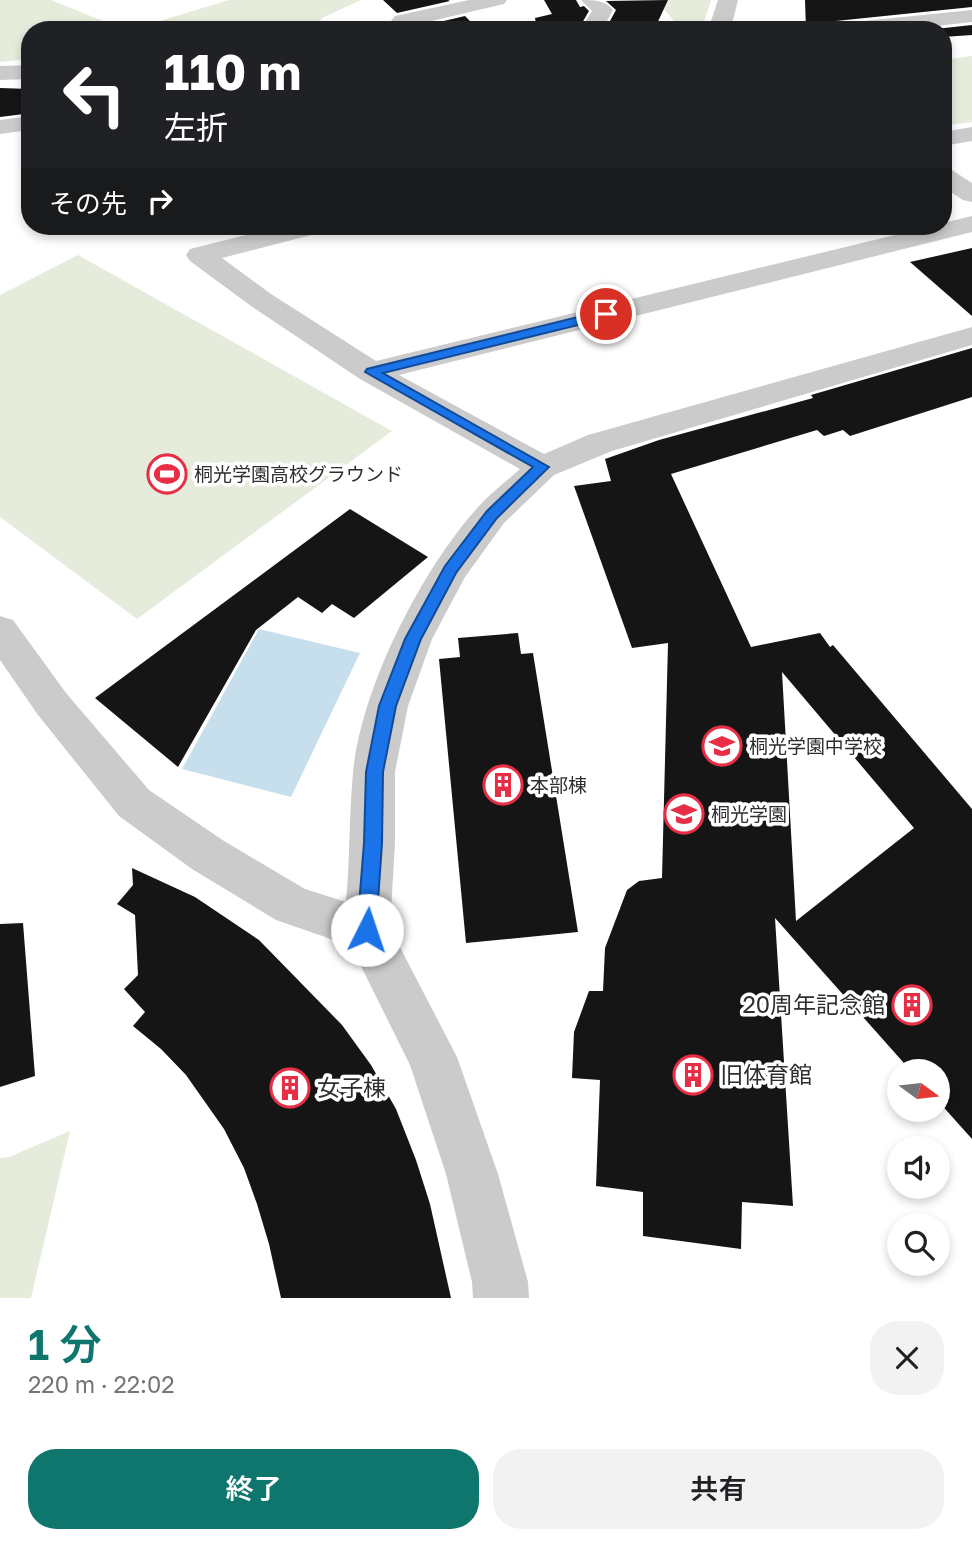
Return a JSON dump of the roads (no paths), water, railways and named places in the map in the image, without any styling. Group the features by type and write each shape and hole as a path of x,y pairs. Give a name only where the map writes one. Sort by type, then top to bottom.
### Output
{"street":[{"path":"403,21 497,0"},
{"path":"591,0 604,10 597,21"},
{"path":"721,21 727,0"},
{"path":"865,21 886,15 972,16"},
{"path":"0,73 21,72"},
{"path":"0,127 21,124"},
{"path":"952,137 972,134"},
{"path":"952,180 972,194"},
{"path":"952,229 972,224"},
{"path":"277,235 201,254 261,300 371,372 542,467"},
{"path":"371,372 927,235"},
{"path":"501,1298 500,1282 472,1174 432,1057 367,930 373,843 374,772 387,706 408,650 451,570 492,514 542,467 600,443 972,336"},
{"path":"0,630 52,704 134,803 208,855 292,905 367,930"}],"water":[{"path":"259,629 360,653 291,797 182,769"}],"place":[{"name":"桐光学園高校グラウンド","path":"167,474"},
{"name":"桐光学園中学校","path":"722,746"},
{"name":"本部棟","path":"503,785"},
{"name":"桐光学園","path":"684,814"},
{"name":"20周年記念館","path":"912,1005"},
{"name":"旧体育館","path":"693,1075"},
{"name":"女子棟","path":"290,1088"}]}
